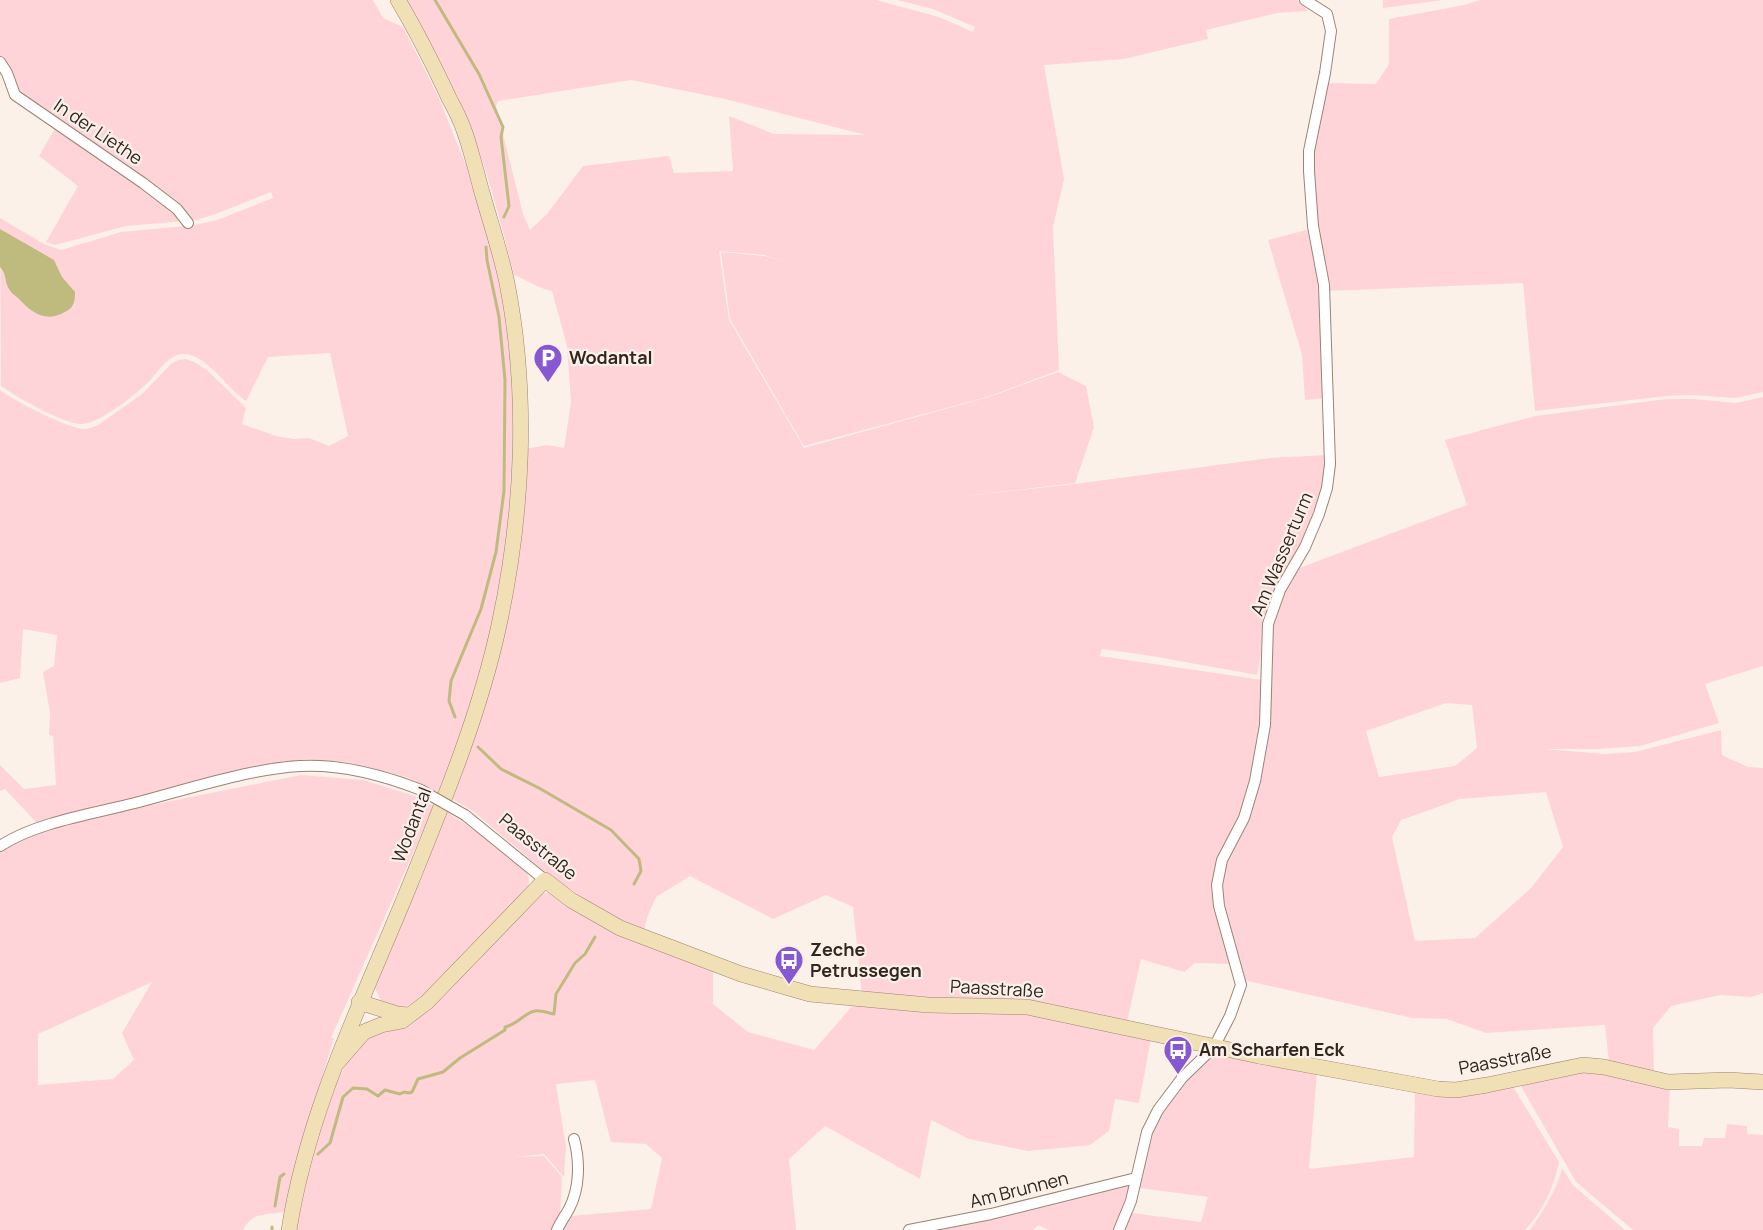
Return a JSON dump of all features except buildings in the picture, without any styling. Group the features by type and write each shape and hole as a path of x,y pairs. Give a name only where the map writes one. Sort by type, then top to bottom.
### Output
{"street":[{"name":"Wodantal","path":"289,1230 303,1161 336,1064 425,847 475,713 499,626 510,563 522,438 514,324 507,280 465,132 426,48 398,0"},
{"name":"Am Wasserturm","path":"1122,1228 1131,1201 1147,1132 1158,1110 1182,1078 1214,1047 1230,1016 1241,985 1219,906 1217,885 1221,860 1244,818 1256,781 1265,725 1268,624 1280,590 1305,547 1327,488 1330,464 1324,285 1313,226 1309,151 1331,31 1327,14 1305,0"},
{"name":"In der Liethe","path":"0,62 15,95 143,183 177,209 188,223"},
{"name":"Paasstraße","path":"0,846 39,829 212,783 300,766 330,767 364,772 421,790 465,815 571,900 620,928 741,974 810,994 928,1005 1027,1007 1324,1069 1450,1090 1583,1065 1604,1067 1668,1082 1728,1080 1763,1082"},
{"name":"Wodantal","path":"336,1064 364,1032 381,1025 402,1021 435,995 545,880"},
{"path":"357,1009 408,1015"},
{"path":"357,1009 381,1025"},
{"path":"557,1230 570,1208 576,1188 579,1158 574,1139"},
{"name":"Am Brunnen","path":"909,1230 991,1214 1136,1178"}],"shaded area":[{"path":"0,0 373,0 383,18 403,27 438,96 467,168 495,260 505,306 516,438 513,528 492,640 441,794 406,777 348,763 305,759 175,787 37,823 5,789 0,791 0,765 24,789 56,785 53,736 49,735 50,713 43,672 54,666 57,635 23,629 20,678 0,683 0,390 54,419 88,429 98,425 142,394 171,364 186,359 207,370 246,408 242,424 276,436 294,439 309,438 329,446 348,436 330,353 268,357 246,401 201,360 184,354 174,356 146,384 118,407 97,420 80,424 72,423 28,403 1,386 0,218 44,244 61,250 121,232 195,225 217,220 273,198 271,192 196,220 126,226 55,245 46,242 78,186 39,156 56,127 17,94 0,58"},
{"path":"406,0 876,0 939,17 973,32 975,27 933,9 897,0 1297,0 1308,11 1277,13 1206,30 1208,39 1124,59 1044,65 1064,179 1053,227 1059,370 987,397 804,446 730,319 721,252 764,256 784,261 764,255 719,251 729,320 804,448 989,397 1058,372 1086,386 1094,427 1075,483 955,497 1075,484 1270,458 1327,455 1324,485 1303,544 1262,620 1261,654 1257,675 1102,649 1100,656 1263,680 1262,722 1253,780 1214,883 1232,964 1195,963 1184,972 1141,959 1127,1022 862,996 853,907 826,895 773,919 690,876 656,897 644,930 614,918 546,873 473,811 447,796 483,704 525,449 547,445 564,448 571,402 567,346 552,291 514,275 492,192 472,131 451,83","holes":["631,80 725,99 866,135 774,134 729,116 733,171 674,173 669,156 583,166 547,214 530,230 523,214 496,106 498,101"]},
{"path":"1383,0 1443,0 1383,8"},
{"path":"1480,0 1763,0 1763,392 1735,398 1667,396 1535,411 1523,283 1328,291 1315,216 1315,134 1326,83 1376,84 1389,64 1389,19"},
{"path":"0,229 54,260 62,277 75,292 74,301 68,310 52,317 40,315 11,292 0,267"},
{"path":"1310,229 1320,283 1325,398 1305,400 1302,355 1268,240"},
{"path":"1763,397 1763,666 1705,684 1719,723 1640,746 1544,749 1605,754 1635,752 1721,730 1722,755 1748,767 1763,768 1763,993 1751,997 1720,995 1671,1006 1653,1028 1654,1075 1609,1063 1605,1025 1486,1033 1447,1019 1412,1018 1243,980 1221,906 1223,861 1258,782 1270,625 1294,570 1467,505 1445,440 1535,416 1666,399 1736,403","holes":["1446,703 1472,705 1477,748 1455,766 1379,777 1366,731","1546,792 1563,847 1531,888 1475,938 1415,941 1392,837 1401,820 1460,799"]},
{"path":"301,775 363,780 412,795 434,806 331,1038 334,1038 296,1160 285,1209 283,1212 255,1217 243,1230 0,1230 0,848 43,830 86,818","holes":["152,982 122,1033 134,1060 113,1079 38,1085 38,1034"]},
{"path":"447,812 491,842 524,869 529,881 527,890 424,996 403,1007 381,1002 375,988"},
{"path":"549,893 713,967 713,1004 748,1032 814,1050 854,1004 1030,1011 1151,1038 1139,1103 1115,1099 1109,1131 1090,1145 1028,1151 969,1139 931,1120 920,1179 825,1126 789,1159 796,1230 296,1230 297,1216 326,1105 349,1057 369,1036 397,1029 426,1012 539,895","holes":["595,1080 611,1142 646,1144 662,1158 651,1209 560,1217 562,1177 544,1156 514,1157 544,1154 564,1177 566,1147 556,1084"]},
{"path":"1217,1054 1317,1072 1309,1169 1414,1157 1415,1087 1512,1085 1559,1162 1551,1189 1542,1208 1525,1230 1126,1230 1131,1213 1201,1222 1208,1197 1139,1188 1145,1155 1160,1117 1195,1071"},
{"path":"1593,1069 1670,1086 1668,1127 1679,1129 1679,1146 1702,1146 1704,1138 1725,1138 1727,1124 1747,1126 1747,1134 1763,1135 1763,1230 1633,1230 1576,1182 1518,1081"},
{"path":"1562,1168 1573,1185 1625,1230 1530,1230 1545,1208"},
{"path":"1132,1183 1114,1230 1049,1230 1038,1225 1033,1230 921,1230"}],"waterway":[{"path":"435,0 479,74 503,127 501,137 509,206 504,217"},
{"path":"455,717 449,701 451,681 481,609 496,552 504,491 505,380 499,317 486,247"},
{"path":"478,747 501,769 539,788 611,830 639,859 641,871 634,884"},
{"path":"318,1154 330,1143 343,1097 353,1088 367,1089 378,1096 385,1090 400,1094 412,1092 418,1079 443,1072 460,1058 505,1030 505,1027 514,1024 531,1012 542,1011 554,1014 556,994 575,963 585,954 595,937"},
{"path":"275,1206 280,1177 284,1174"}],"place":[{"name":"Wodantal","path":"548,384"},
{"name":"Zeche Petrussegen","path":"789,986"},
{"name":"Am Scharfen Eck","path":"1178,1076"}]}
